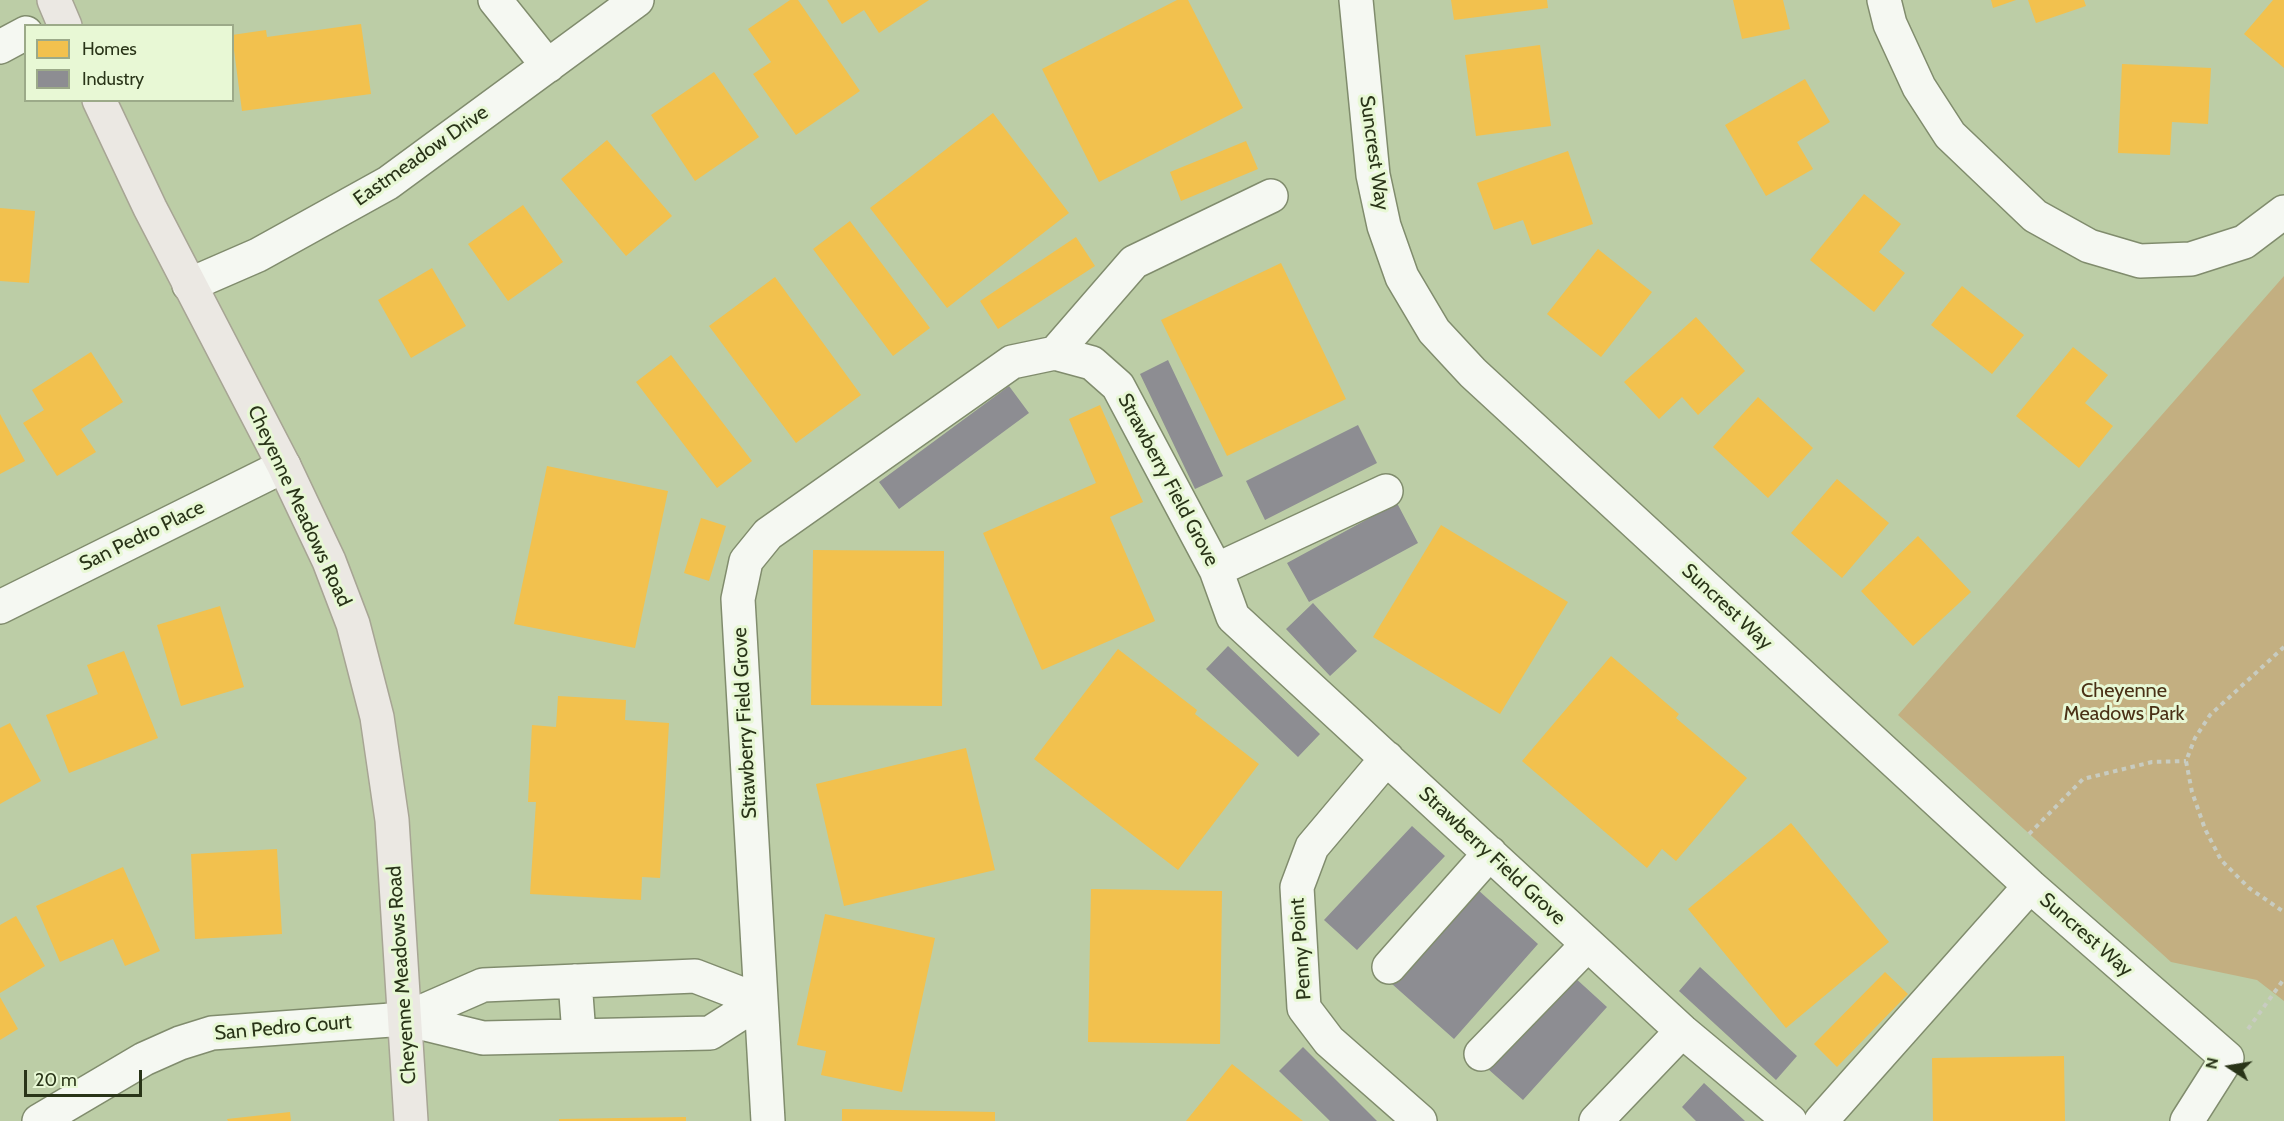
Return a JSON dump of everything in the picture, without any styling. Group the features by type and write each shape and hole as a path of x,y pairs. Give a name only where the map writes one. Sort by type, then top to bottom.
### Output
{"main road":[{"name":"Cheyenne Meadows Road","path":"100,102 150,208 284,466 329,561 353,624 378,717 392,820 411,1121"}],"street":[{"path":"495,0 548,66"},
{"name":"Eastmeadow Drive","path":"189,285 258,255 388,183 637,0"},
{"name":"Suncrest Way","path":"1356,0 1373,175 1384,226 1402,276 1434,332 1473,373 2030,886 2228,1058"},
{"path":"1884,0 1890,24 1918,87 1950,135 2035,216 2089,246 2140,261 2191,259 2244,242 2284,212"},
{"path":"0,47 24,34"},
{"path":"1055,353 1134,262 1271,196"},
{"name":"Strawberry Field Grove","path":"768,1121 738,599 746,561 768,534 1012,362 1055,353 1092,363 1118,386 1216,570 1233,617 1682,1031 1790,1121"},
{"name":"San Pedro Place","path":"0,607 284,466"},
{"path":"1216,570 1386,491"},
{"name":"Penny Point","path":"1387,758 1312,847 1297,887 1304,1008 1329,1041 1420,1121"},
{"path":"1389,967 1490,853"},
{"path":"1821,1121 2030,886"},
{"path":"1481,1054 1587,945"},
{"path":"405,1019 483,985 694,976 760,1001"},
{"path":"575,981 579,1035"},
{"path":"405,1019 483,1038 710,1033 760,1001"},
{"name":"San Pedro Court","path":"39,1121 144,1059 180,1043 212,1033 405,1019"},
{"path":"1596,1121 1682,1031"},
{"path":"2187,1121 2228,1058"}],"path":[{"path":"2284,647 2210,715 2195,738 2186,761 2192,792 2205,829 2221,860 2249,888 2284,912"},
{"path":"2004,862 2083,779 2152,762 2186,761"},
{"path":"2228,1058 2284,979"}],"green space":[{"name":"Cheyenne Meadows Park","path":"2284,276 2284,1001 2257,980 2171,962 1898,715"}],"building: Homes":[{"path":"790,0 798,0 860,91 796,135 753,74 771,62 748,29"},
{"path":"827,0 929,0 879,33 864,10 842,24"},
{"path":"1177,0 1188,0 1243,108 1099,182 1042,69"},
{"path":"1451,0 1547,0 1548,8 1454,20"},
{"path":"1733,0 1783,0 1790,29 1742,39"},
{"path":"1991,0 2016,0 1993,8"},
{"path":"2028,0 2084,0 2086,6 2036,23"},
{"path":"2273,0 2284,0 2284,68 2244,34"},
{"path":"361,24 371,94 242,111 234,35 266,30 267,37"},
{"path":"1540,45 1551,126 1476,136 1465,55"},
{"path":"2122,64 2211,68 2208,124 2172,122 2170,155 2118,153"},
{"path":"714,72 759,137 695,181 651,115"},
{"path":"1805,79 1830,122 1797,142 1813,169 1766,196 1725,125"},
{"path":"993,113 1069,213 947,308 870,208"},
{"path":"607,140 672,216 626,256 561,179"},
{"path":"1246,141 1258,169 1181,201 1170,172"},
{"path":"1568,151 1593,224 1532,245 1523,220 1494,230 1477,183"},
{"path":"1864,194 1901,224 1879,252 1905,273 1874,312 1810,260"},
{"path":"523,205 563,262 508,301 468,244"},
{"path":"0,208 35,211 29,283 0,281"},
{"path":"850,221 930,328 893,356 813,249"},
{"path":"1076,237 1095,266 998,329 980,301"},
{"path":"1598,249 1652,292 1601,357 1547,314"},
{"path":"1281,263 1346,399 1227,456 1161,320"},
{"path":"432,268 466,326 411,358 378,300"},
{"path":"775,277 861,395 796,443 709,326"},
{"path":"1962,286 2024,335 1992,374 1931,325"},
{"path":"1696,317 1745,371 1698,415 1682,397 1659,419 1624,382"},
{"path":"2073,347 2108,375 2085,403 2113,426 2079,468 2016,416"},
{"path":"91,352 123,402 81,429 96,452 57,476 23,423 44,410 32,390"},
{"path":"671,355 752,461 717,488 636,382"},
{"path":"1758,397 1813,448 1768,498 1713,447"},
{"path":"1100,405 1143,502 1110,517 1155,621 1042,670 983,533 1096,483 1069,419"},
{"path":"0,414 25,461 0,474"},
{"path":"547,466 668,491 635,648 514,624"},
{"path":"1837,479 1889,523 1842,578 1791,533"},
{"path":"701,518 726,526 709,581 684,573"},
{"path":"1441,525 1568,602 1500,714 1373,637"},
{"path":"1918,536 1971,592 1913,646 1861,591"},
{"path":"813,550 944,551 942,706 811,705"},
{"path":"220,606 244,687 181,706 157,625"},
{"path":"1118,649 1197,710 1195,714 1259,764 1178,870 1034,759"},
{"path":"124,651 158,738 69,773 46,715 98,694 87,665"},
{"path":"1611,656 1679,714 1676,718 1747,778 1676,861 1662,849 1647,868 1522,761"},
{"path":"558,696 626,700 625,720 669,723 660,878 642,877 641,900 530,894 536,802 528,802 532,725 556,727"},
{"path":"10,723 41,781 0,804 0,728"},
{"path":"966,748 995,870 844,906 816,784"},
{"path":"1791,823 1889,942 1786,1028 1688,909"},
{"path":"277,849 282,934 195,939 191,854"},
{"path":"123,867 160,951 125,966 113,939 60,962 36,906"},
{"path":"1091,889 1222,891 1220,1044 1088,1042"},
{"path":"825,914 935,938 902,1092 821,1075 826,1051 797,1045"},
{"path":"16,916 45,966 0,993 0,925"},
{"path":"1885,972 1908,994 1837,1067 1814,1044"},
{"path":"0,997 18,1029 0,1040"},
{"path":"2064,1056 2065,1121 1933,1121 1932,1058"},
{"path":"1232,1064 1303,1121 1186,1121"},
{"path":"842,1109 995,1112 995,1121 842,1121"},
{"path":"290,1112 291,1121 228,1121 227,1119"},
{"path":"686,1117 686,1121 559,1121 559,1119"}],"building: Industry":[{"path":"1168,360 1223,476 1195,489 1140,374"},
{"path":"1009,386 1029,413 899,509 879,482"},
{"path":"1358,425 1377,463 1265,520 1246,481"},
{"path":"1397,503 1418,543 1309,602 1287,563"},
{"path":"1313,603 1357,651 1330,676 1286,629"},
{"path":"1228,646 1320,734 1298,757 1206,669"},
{"path":"1412,826 1445,856 1357,950 1324,920"},
{"path":"1477,889 1538,944 1454,1039 1392,984"},
{"path":"1700,967 1797,1056 1776,1080 1679,991"},
{"path":"1573,976 1607,1007 1523,1100 1488,1069"},
{"path":"1303,1047 1377,1121 1330,1121 1279,1071"},
{"path":"1704,1083 1745,1121 1696,1121 1682,1107"}]}
